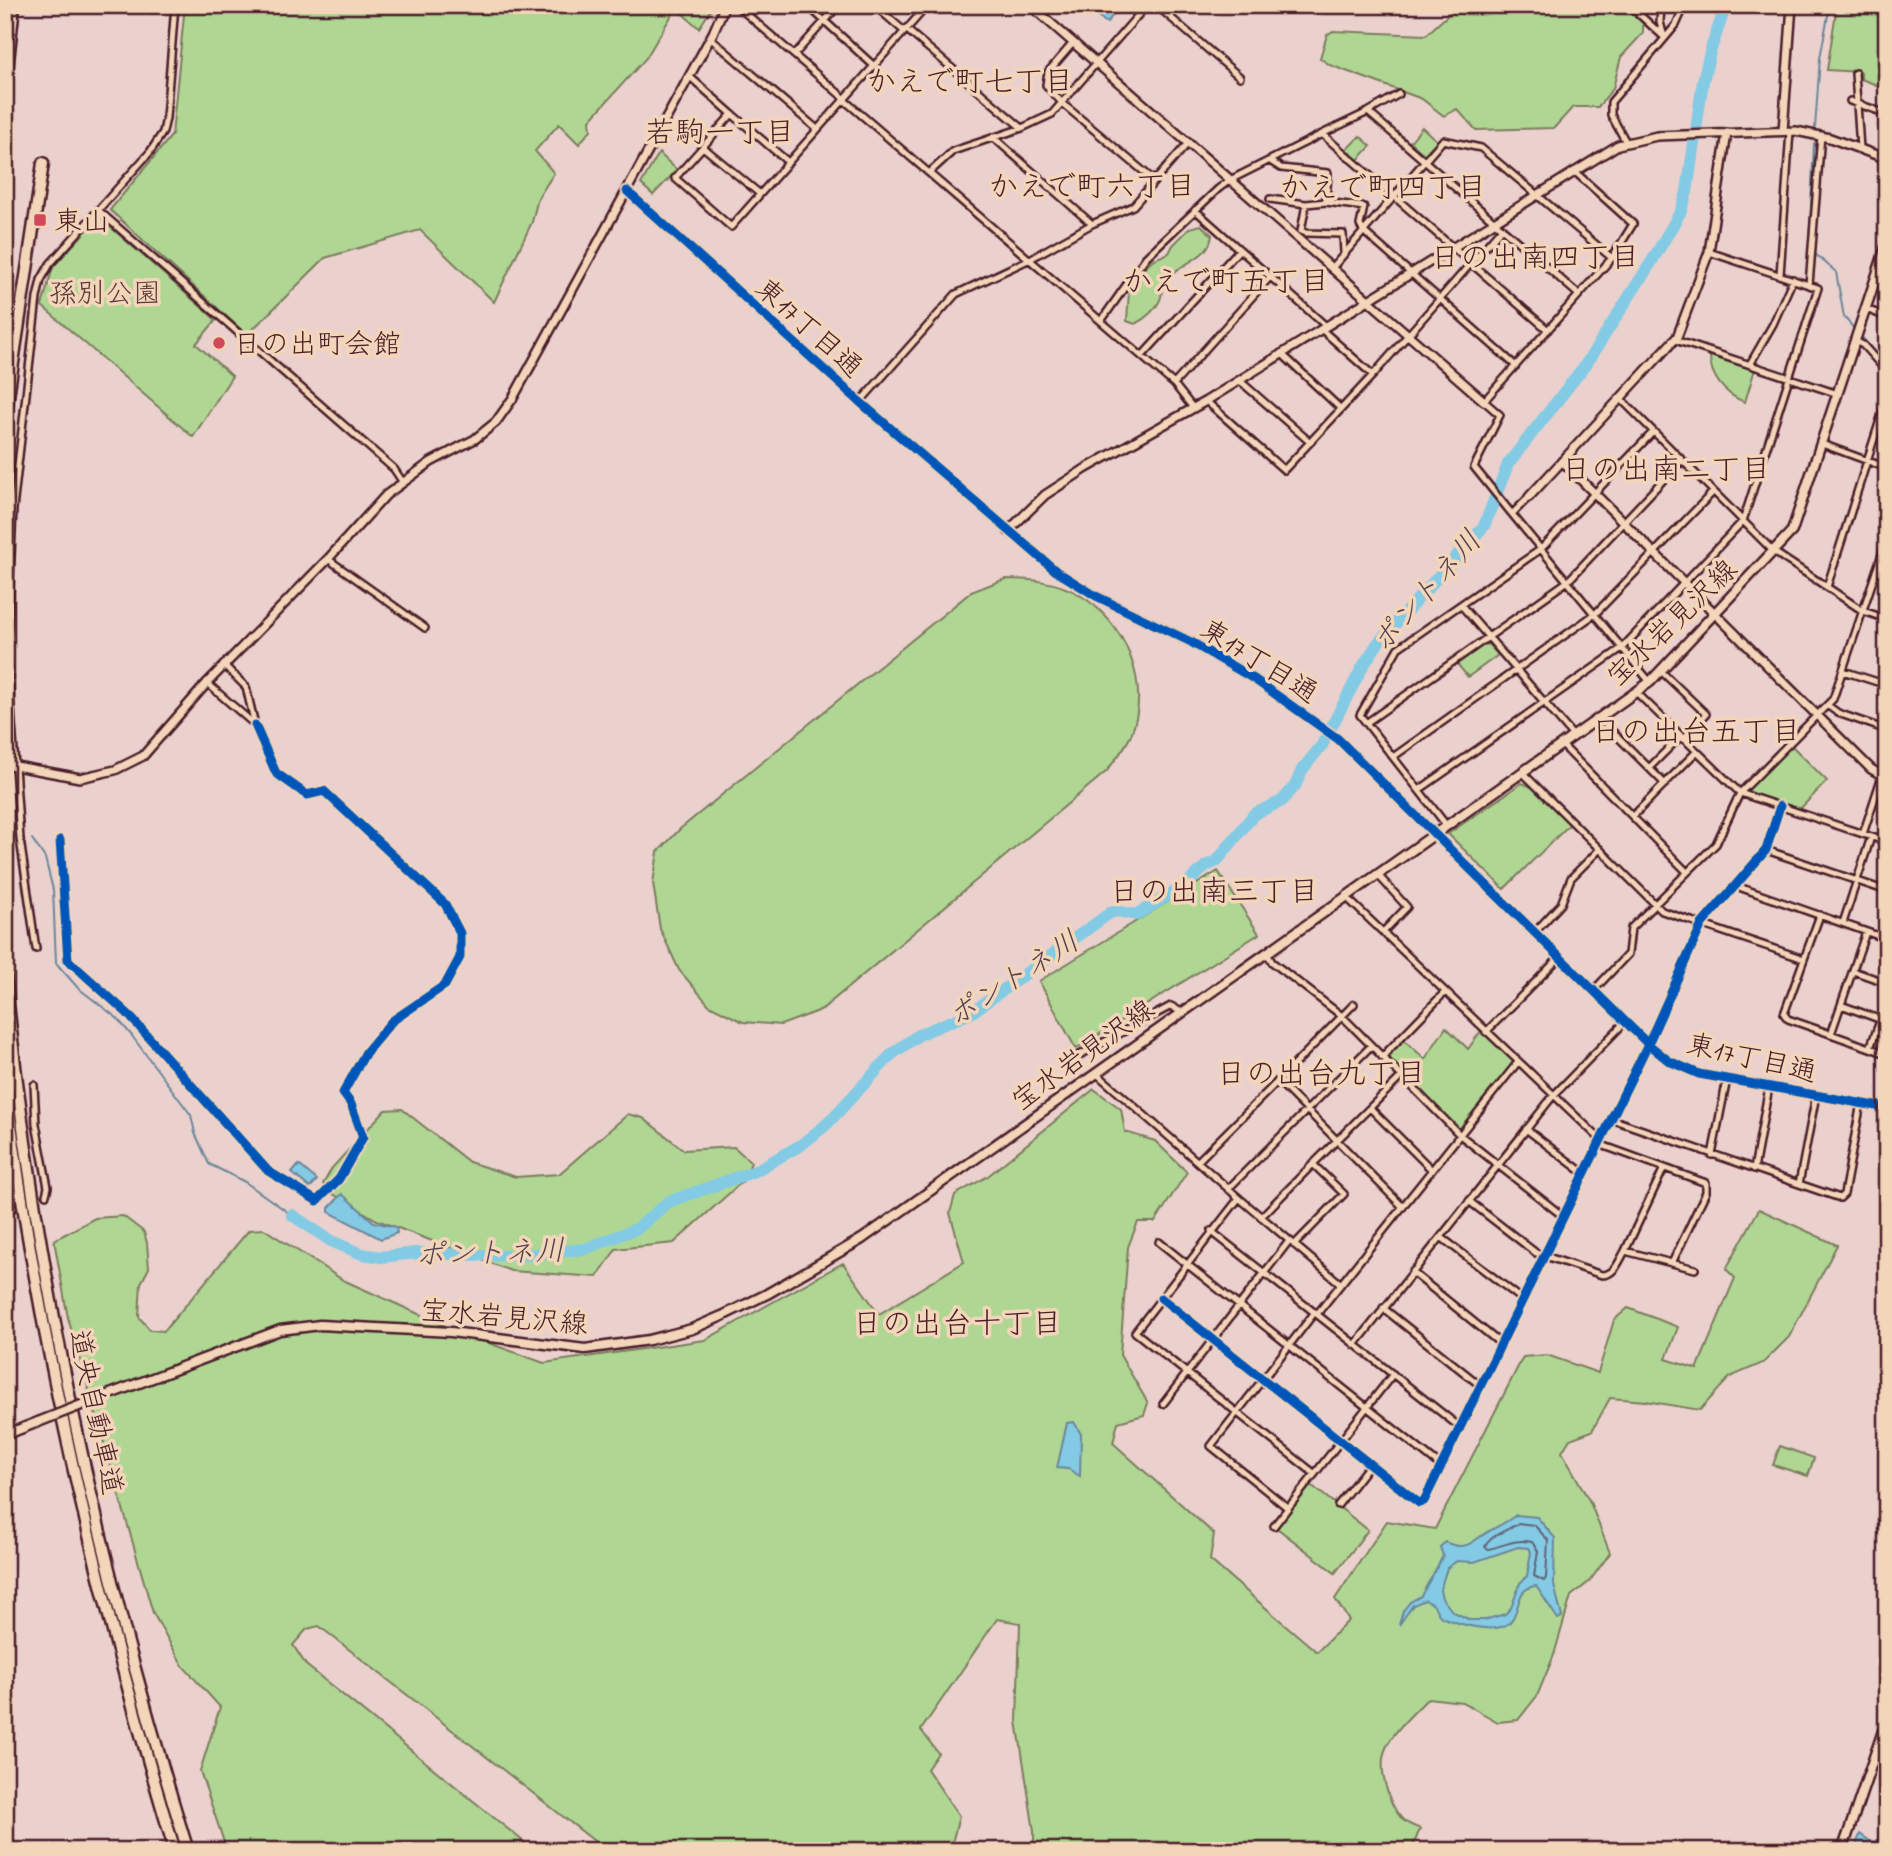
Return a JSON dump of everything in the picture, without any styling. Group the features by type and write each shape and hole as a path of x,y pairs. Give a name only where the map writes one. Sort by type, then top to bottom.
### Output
{"highway":[{"path":"5,89 14,5"},
{"path":"5,416 43,163"},
{"name":"道央自動車道","path":"5,973 19,1097 66,1379 98,1528 149,1722 188,1851"},
{"name":"道央自動車道","path":"5,1078 27,1232 54,1382 87,1531 130,1699 176,1851"}],"main road":[{"name":"宝水岩見沢線","path":"5,1435 280,1330 320,1325 451,1332 585,1349 649,1340 692,1329 767,1294 862,1239 1650,682 1793,531 1887,244"},
{"path":"1842,1851 1887,1718"}],"street":[{"path":"36,949 20,839 7,649 13,509 37,298 41,280 50,264 150,152 163,132 175,5"},
{"path":"5,764 80,778 116,771 143,756 207,683 328,559 386,495 431,462 465,446 496,422 513,398 627,191 725,5"},
{"path":"736,5 1174,383 1193,408"},
{"path":"807,5 873,65"},
{"path":"794,55 839,5"},
{"path":"874,5 1022,128"},
{"path":"732,114 675,178 731,227 928,5"},
{"path":"1030,5 1500,415 1475,467 1650,682"},
{"path":"929,173 953,151 1046,118 1063,104 1147,5"},
{"path":"1156,5 1240,77"},
{"path":"1629,5 1665,38"},
{"path":"1661,5 1660,22 1665,38"},
{"path":"1626,142 1611,115 1611,102 1676,25 1685,5"},
{"path":"1780,275 1792,5"},
{"path":"710,37 817,129"},
{"path":"1073,43 1048,72 1045,81 1049,90 1155,181"},
{"path":"1855,73 1854,102 1860,149"},
{"path":"689,76 788,162"},
{"path":"1101,321 1146,257 1230,180 1399,94"},
{"path":"1854,102 1887,114"},
{"path":"1368,112 1580,295"},
{"path":"1008,531 1045,495 1061,484 1206,401 1494,220 1626,142 1649,137 1786,131 1821,135 1887,159"},
{"path":"1512,514 1675,340 1709,252 1727,133"},
{"path":"1322,134 1548,330"},
{"path":"1809,285 1821,135"},
{"path":"993,137 1093,224"},
{"path":"1332,268 1443,140 1481,148 1612,258"},
{"path":"860,402 956,294 1133,206 1188,144"},
{"path":"703,147 760,194"},
{"path":"1270,161 1281,168 1328,173 1326,202"},
{"path":"1484,401 1612,258 1633,224 1574,171"},
{"name":"東17丁目通","path":"627,191 860,402 1056,571 1191,642 1254,679 1338,739 1625,1022 1669,1061 1686,1070 1727,1079 1887,1108"},
{"path":"1270,200 1306,204 1326,202 1363,207 1360,225 1363,231 1516,366"},
{"path":"1306,204 1301,231 1343,234 1344,254"},
{"path":"98,210 394,469 402,481"},
{"path":"1195,210 1373,374"},
{"path":"1206,401 1284,470 1342,409 1502,228"},
{"path":"1299,239 1306,233"},
{"path":"1142,356 1239,250"},
{"path":"1419,790 1622,648 1742,521 1818,288 1709,252"},
{"path":"1174,383 1270,277"},
{"path":"1750,364 1773,324 1793,279"},
{"path":"1866,309 1887,317"},
{"path":"1857,335 1887,372"},
{"path":"1675,340 1838,394"},
{"path":"1281,354 1342,409"},
{"path":"1239,380 1310,442"},
{"path":"1827,587 1887,398"},
{"path":"1621,399 1774,552 1863,611 1887,619"},
{"path":"1447,826 1360,715 1398,648 1541,549 1653,432"},
{"path":"1822,444 1887,468"},
{"path":"1366,723 1568,581 1682,460"},
{"path":"1562,461 1816,716 1871,769 1884,777 1863,834"},
{"path":"1393,757 1595,614 1713,492"},
{"path":"5,510 13,509"},
{"path":"1594,990 1628,954 1631,928 1720,838 1740,793 1833,699 1887,539"},
{"path":"328,559 425,628"},
{"path":"1461,605 1574,737"},
{"path":"60,840 68,960 127,1013 268,1171 317,1201 339,1179 363,1137 351,1104 343,1093 366,1052 392,1021 445,985 460,957 460,933 445,904 324,791 307,795 276,773 255,725 246,687 224,665"},
{"path":"1649,768 1706,715 1661,671"},
{"path":"1843,671 1886,683"},
{"path":"207,683 255,725"},
{"path":"1637,693 1740,793 1887,842"},
{"path":"1827,705 1838,713 1887,730"},
{"path":"1600,719 1665,784"},
{"path":"1562,746 1687,872"},
{"path":"1633,816 1696,752"},
{"path":"1523,773 1662,911 1804,959"},
{"path":"1161,1298 1419,1503 1427,1498 1648,1044 1702,924 1766,850 1780,806"},
{"path":"1843,923 1871,837"},
{"path":"1535,932 1561,904 1571,878 1600,849"},
{"path":"1766,850 1887,891"},
{"path":"1378,875 1408,907 1383,932"},
{"path":"1735,886 1887,939"},
{"path":"1346,897 1600,1142 1703,1181 1707,1187 1672,1263"},
{"path":"1820,915 1784,1014 1788,1018 1887,1054"},
{"path":"1831,1034 1866,932"},
{"path":"1267,953 1272,962 1342,1016 1460,1135 1564,1216"},
{"path":"1486,1032 1560,957"},
{"path":"1853,971 1887,983"},
{"path":"1382,1057 1445,992"},
{"path":"1870,1048 1884,1021 1887,1002"},
{"path":"1198,1161 1354,1004"},
{"path":"1841,1005 1884,1021"},
{"path":"1070,1057 1076,1057 1171,1006 1181,1012"},
{"path":"1355,1345 1553,1096 1625,1022"},
{"path":"1228,1189 1371,1046"},
{"path":"1288,1508 1211,1446 1518,1062"},
{"path":"1095,1073 1341,1284"},
{"path":"1261,1217 1402,1076"},
{"path":"1712,1155 1727,1079"},
{"path":"1278,1082 1403,1207"},
{"path":"34,1085 36,1124 48,1187 46,1195"},
{"path":"1754,1170 1769,1087"},
{"path":"1799,1184 1816,1096"},
{"path":"1611,1119 1840,1198 1844,1194 1861,1103"},
{"path":"1370,1108 1432,1170"},
{"path":"1526,1129 1584,1174"},
{"path":"1163,1404 1265,1272 1344,1194 1313,1164"},
{"path":"1469,1200 1536,1253 1607,1275 1615,1269 1625,1251 1664,1168"},
{"path":"1239,1198 1135,1332 1315,1474"},
{"path":"5,1209 13,1208"},
{"path":"1211,1231 1461,1428"},
{"path":"1441,1237 1522,1300"},
{"path":"1158,1242 1442,1467"},
{"path":"1625,1251 1695,1269"},
{"path":"1412,1272 1502,1344"},
{"path":"1384,1308 1481,1386"},
{"path":"1274,1527 1393,1374"},
{"path":"1338,1505 1370,1464"}],"green space":[{"path":"185,5 703,5 710,11 699,28 676,8 646,58 590,120 591,130 579,144 559,124 535,151 554,173 538,198 532,222 494,302 420,230 325,258 247,335 110,210 172,135"},
{"path":"1454,5 1622,5 1643,23 1643,33 1621,57 1613,88 1598,107 1573,107 1554,128 1476,130 1457,109 1444,116 1422,99 1330,65 1320,58 1327,35 1333,31 1426,35 1449,14"},
{"path":"1837,5 1887,5 1887,89 1861,79 1861,72 1827,70"},
{"path":"1422,127 1437,141 1424,154 1410,142"},
{"path":"1360,136 1371,146 1358,160 1346,150"},
{"path":"659,153 677,170 653,195 641,184"},
{"name":"孫別公園","path":"99,217 216,320 196,344 232,376 193,437 42,306 53,267"},
{"path":"1201,225 1212,235 1206,250 1171,274 1151,313 1135,324 1127,321 1129,291 1135,279 1152,260 1169,253 1190,228"},
{"path":"1710,354 1755,369 1745,402 1731,395 1720,384 1712,370"},
{"path":"1005,579 1043,582 1078,594 1095,606 1121,637 1136,675 1138,695 1131,735 1120,753 1107,771 821,1010 781,1025 743,1022 709,1005 679,970 660,929 653,883 658,852 680,829 971,592"},
{"path":"1485,644 1498,655 1468,677 1457,664"},
{"path":"1791,745 1827,781 1799,810 1744,792"},
{"path":"1522,783 1534,788 1570,824 1504,889 1448,834"},
{"path":"1218,871 1259,934 1076,1049 1039,981"},
{"path":"1446,1027 1468,1049 1481,1031 1515,1062 1459,1132 1386,1058 1404,1040 1425,1059"},
{"path":"1094,1089 1121,1109 1125,1132 1155,1141 1187,1172 1155,1222 1138,1222 1128,1247 1120,1355 1148,1403 1144,1415 1118,1422 1113,1443 1214,1534 1210,1560 1317,1652 1349,1620 1335,1599 1387,1521 1435,1529 1523,1357 1547,1355 1598,1373 1614,1320 1628,1308 1678,1327 1666,1359 1697,1369 1735,1278 1726,1269 1759,1209 1837,1245 1789,1337 1763,1363 1730,1377 1700,1410 1610,1398 1592,1431 1570,1439 1562,1452 1590,1502 1610,1553 1589,1582 1571,1596 1554,1655 1537,1696 1518,1720 1498,1722 1462,1702 1428,1698 1394,1734 1386,1748 1383,1775 1388,1795 1397,1812 1408,1824 1420,1829 1411,1851 1034,1851 1034,1831 1017,1721 1020,1623 997,1619 921,1730 938,1753 927,1769 959,1816 950,1851 607,1851 319,1626 307,1629 293,1645 306,1665 535,1851 227,1851 200,1771 220,1707 183,1666 153,1613 68,1318 54,1240 95,1218 123,1216 144,1232 149,1268 141,1283 139,1317 150,1330 164,1331 249,1230 264,1229 343,1280 461,1333 544,1363 705,1340 843,1263 879,1314 964,1262 950,1213 955,1195 988,1176"},
{"path":"402,1109 469,1162 516,1177 559,1174 628,1114 643,1118 684,1150 734,1147 751,1162 744,1180 674,1243 616,1249 597,1277 511,1271 377,1220 333,1194 323,1184 332,1168 385,1110"},
{"path":"1780,1446 1814,1458 1808,1476 1773,1465"},
{"path":"1311,1485 1368,1530 1335,1573 1277,1528"}],"water":[{"path":"1105,5 1120,5 1107,23 1097,16"},
{"path":"299,1165 317,1180 310,1188 292,1173"},
{"path":"342,1194 374,1222 396,1227 397,1233 381,1239 329,1212 329,1208"},
{"path":"1074,1422 1081,1434 1080,1476 1068,1469 1057,1468 1067,1423"},
{"path":"1516,1515 1537,1517 1555,1538 1554,1585 1562,1617 1558,1619 1536,1586 1524,1591 1513,1618 1503,1626 1477,1627 1451,1620 1440,1616 1434,1605 1425,1600 1413,1605 1399,1625 1403,1611 1410,1602 1421,1596 1443,1556 1440,1547 1445,1542 1460,1546 1470,1544","holes":["1518,1547 1528,1548 1531,1552 1527,1576 1520,1583 1511,1608 1505,1614 1484,1620 1470,1620 1452,1611 1442,1598 1440,1590 1447,1568 1457,1561 1474,1562"]},
{"path":"1860,1834 1870,1841 1887,1843 1887,1851 1854,1851"}],"waterway":[{"name":"ポントネ川","path":"292,1215 331,1241 362,1254 381,1257 416,1253 513,1256 585,1249 638,1228 668,1202 755,1171 801,1145 827,1124 892,1054 920,1034 971,1013 1110,913 1117,911 1136,915 1184,886 1206,866 1217,861 1254,814 1282,801 1295,786 1302,770 1322,745 1378,643 1484,526 1508,464 1586,364 1652,261 1681,211 1687,192 1703,81 1726,5"},
{"path":"1815,128 1820,58 1830,5"},
{"path":"1809,247 1814,143"},
{"path":"1815,254 1836,272 1844,317 1856,331"},
{"path":"1860,335 1887,366"},
{"name":"ポントネ川","path":"32,839 45,858 53,890 56,963 78,988 117,1018 132,1036 191,1115 195,1133 209,1164 245,1182 292,1215"}],"cycle path":[{"path":"627,191 860,402 1056,571 1096,596 1191,642 1254,679 1338,739 1648,1044 1669,1061 1699,1074 1887,1108"},
{"path":"60,840 68,960 127,1013 268,1171 317,1201 339,1179 363,1137 351,1104 343,1093 366,1052 392,1021 445,985 460,957 460,933 445,904 324,791 307,795 276,773 255,725"},
{"path":"1161,1298 1415,1500 1419,1503 1424,1501 1648,1044 1702,924 1766,850 1780,806"}],"place":[{"name":"東山","path":"40,220"},
{"name":"日の出町会館","path":"219,343"}],"district":[{"name":"かえで町七丁目","path":"970,81"},
{"name":"若駒一丁目","path":"720,132"},
{"name":"かえで町六丁目","path":"1092,186"},
{"name":"かえで町四丁目","path":"1383,187"},
{"name":"日の出南四丁目","path":"1535,257"},
{"name":"かえで町五丁目","path":"1226,281"},
{"name":"日の出南二丁目","path":"1666,469"},
{"name":"日の出台五丁目","path":"1696,731"},
{"name":"日の出南三丁目","path":"1214,891"},
{"name":"日の出台九丁目","path":"1321,1073"},
{"name":"日の出台十丁目","path":"957,1323"}]}
